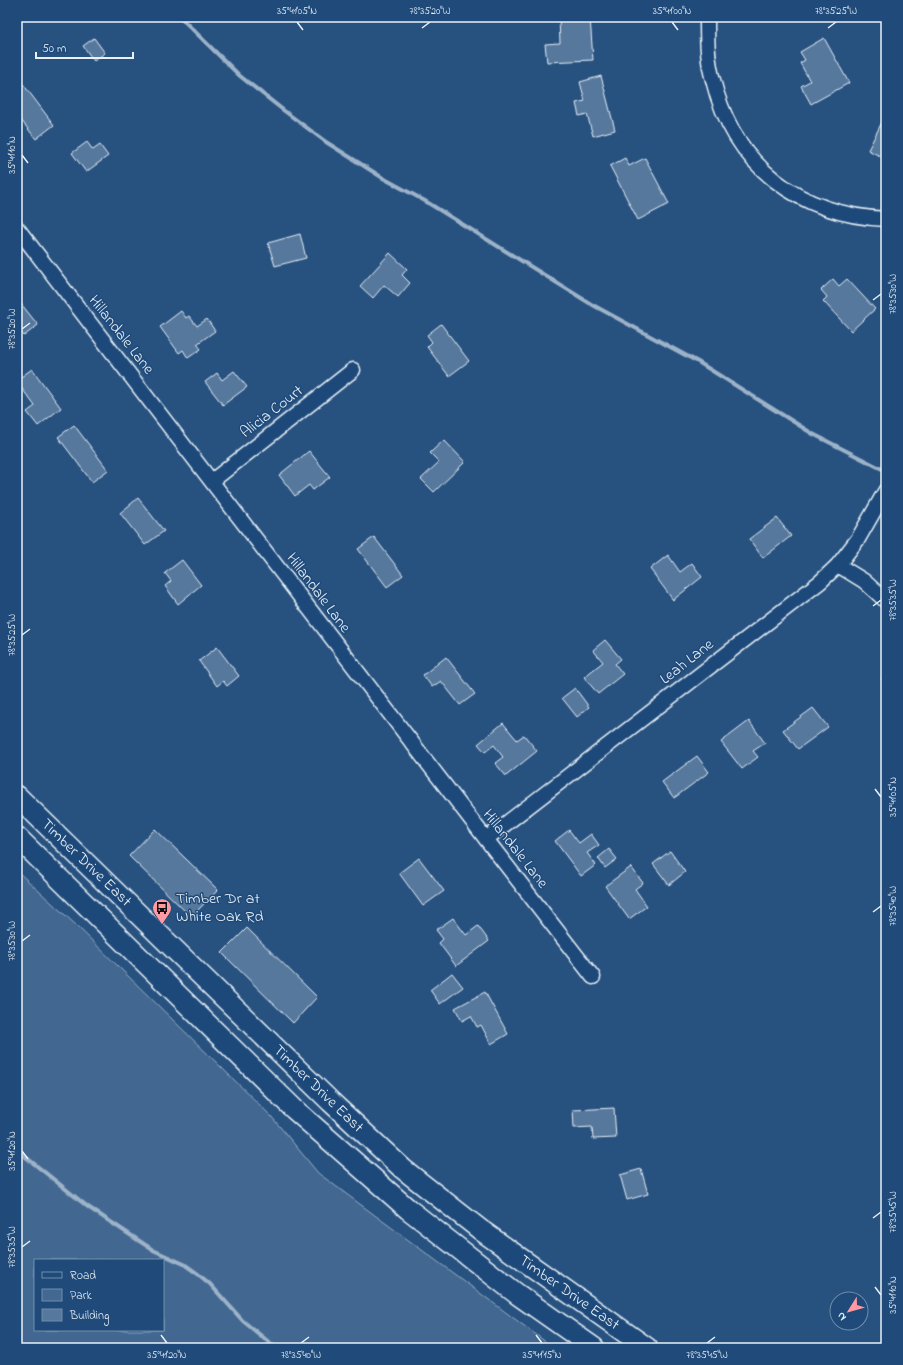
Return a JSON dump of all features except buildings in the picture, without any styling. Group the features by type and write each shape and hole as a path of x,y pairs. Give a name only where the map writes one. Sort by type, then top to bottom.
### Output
{"main road":[{"name":"Timber Drive East","path":"17,796 325,1097 403,1169 482,1232 647,1348"},
{"name":"Timber Drive East","path":"17,837 294,1109 408,1209 517,1294 594,1348"}],"street":[{"path":"707,17 708,48 712,80 723,114 734,134 756,164 798,196 815,204 838,212 867,218 886,219"},
{"name":"Hillandale Lane","path":"17,228 593,977"},
{"name":"Alicia Court","path":"212,481 353,370"},
{"name":"Leah Lane","path":"486,839 820,582 838,565 858,539 886,490"},
{"path":"838,565 864,581 886,601"}],"green space":[{"path":"17,871 76,925 271,1116 318,1173 554,1348 17,1348"}],"waterway":[{"path":"180,17 240,76 326,142 383,178 425,201 591,304 698,362 813,434 886,471"},
{"path":"17,1150 88,1207 153,1250 184,1264 198,1274 210,1284 243,1321 276,1348"}],"place":[{"name":"Timber Dr at White Oak Rd","path":"162,925"}]}
